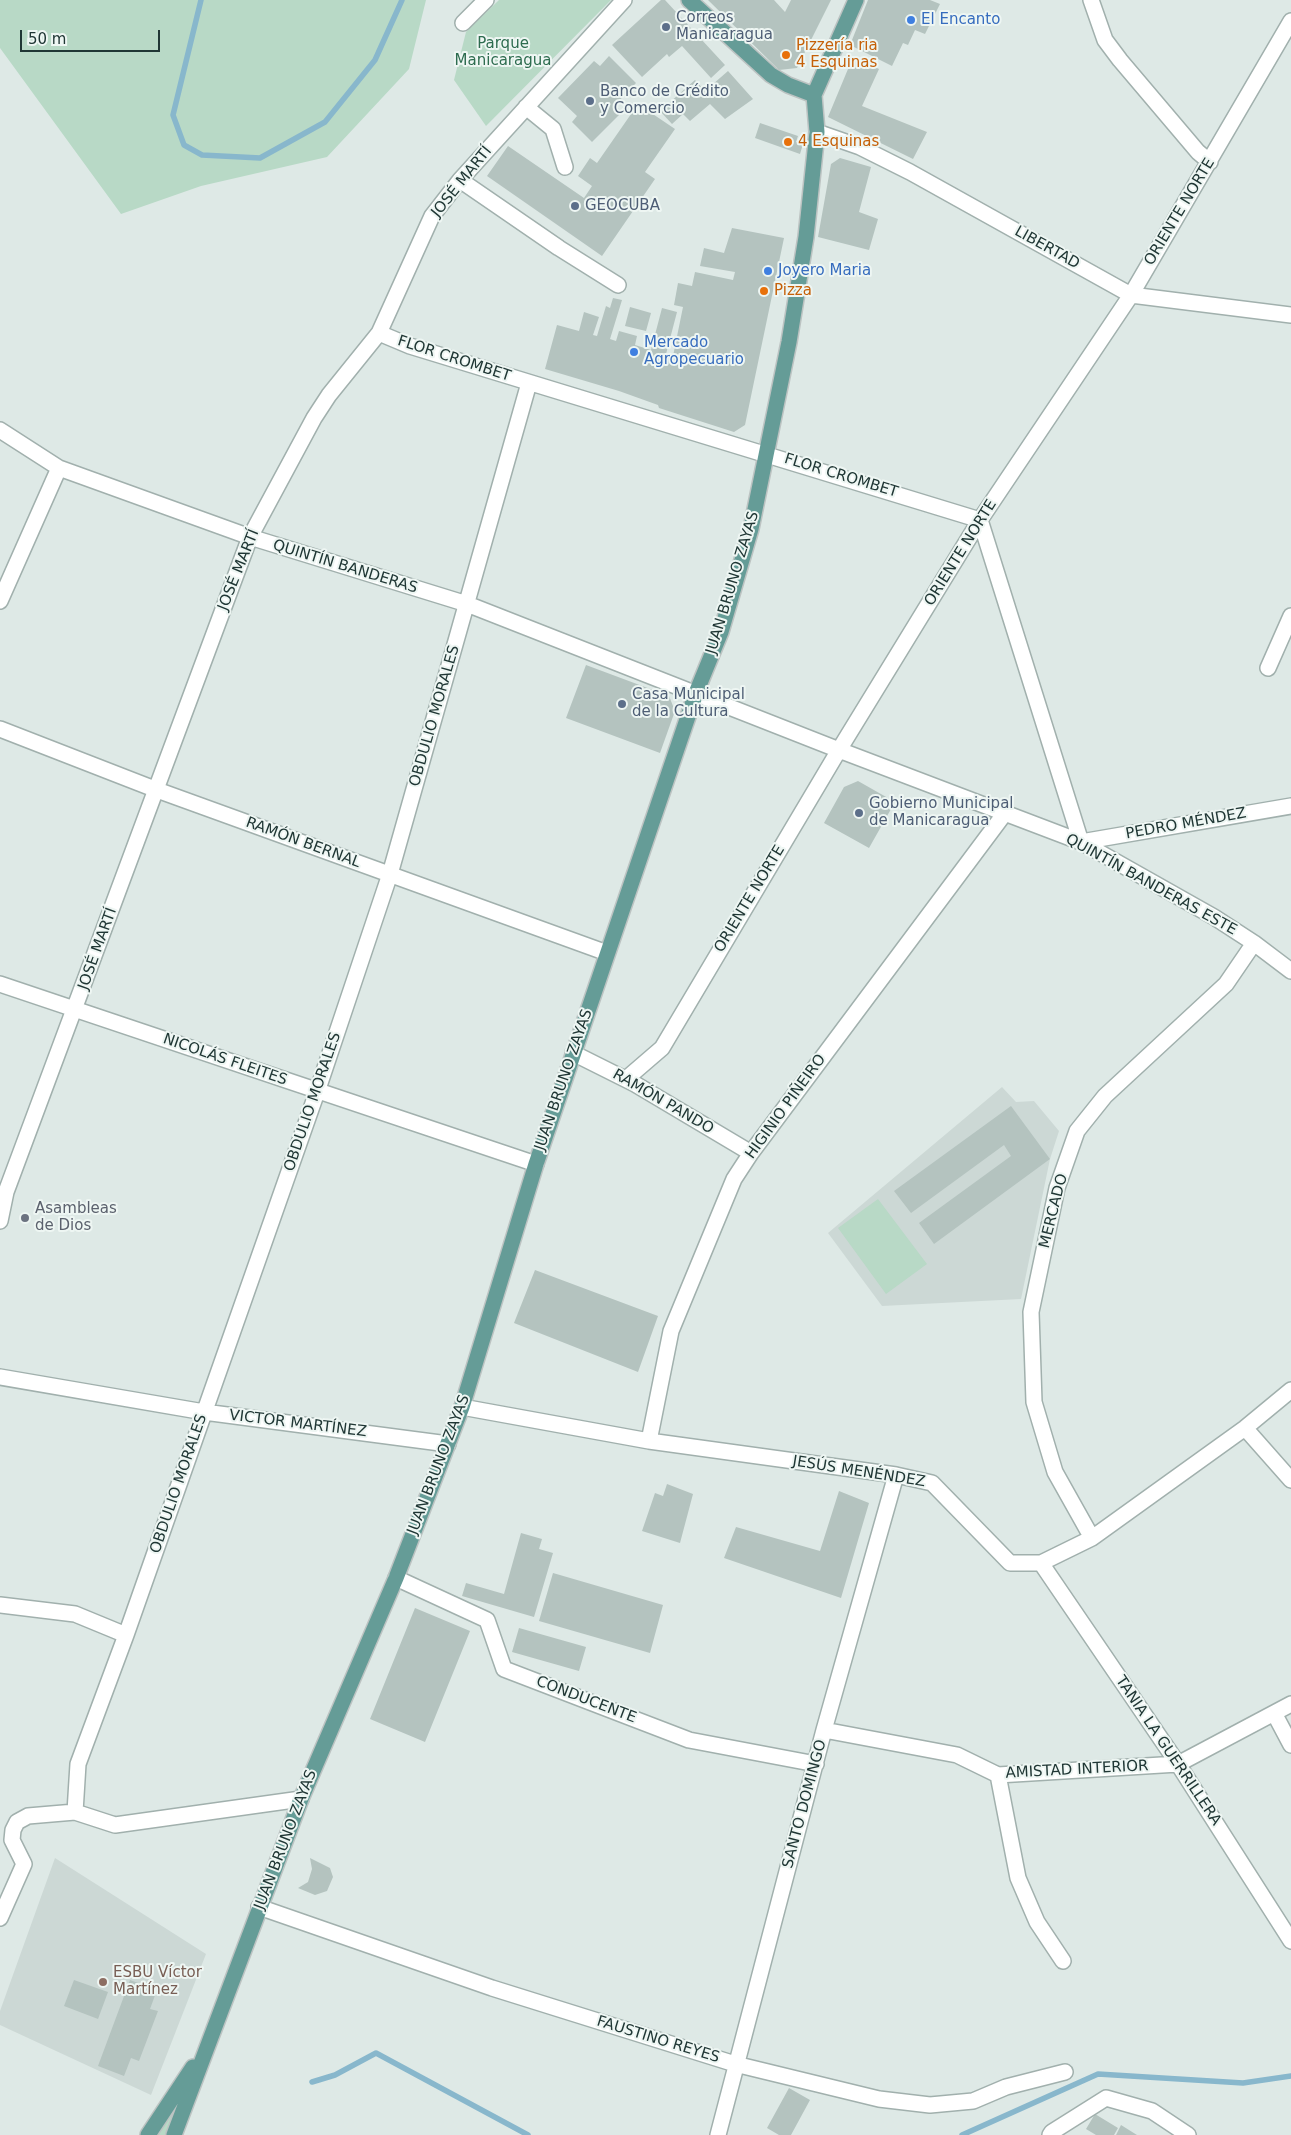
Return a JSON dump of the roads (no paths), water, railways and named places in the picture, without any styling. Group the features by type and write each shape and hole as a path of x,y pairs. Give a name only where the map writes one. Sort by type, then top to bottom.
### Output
{"main road":[{"path":"689,0 772,75 788,85 814,96"},
{"name":"JUAN BRUNO ZAYAS","path":"174,2135 301,1799 396,1578 462,1407 536,1164 573,1053 696,693 724,622 751,530 789,342 803,256 817,132 814,96 856,0"},
{"path":"148,2135 209,2043"}],"street":[{"path":"463,23 486,0"},
{"name":"JOSÉ MARTÍ","path":"0,1221 6,1192 76,1009 250,537 314,418 329,395 379,333 432,216 460,180 624,0"},
{"path":"1090,0 1095,17 1110,46 1192,145 1210,162"},
{"name":"ORIENTE NORTE","path":"626,1079 662,1048 839,750 980,520 1131,294 1291,21"},
{"path":"526,107 553,129 565,167"},
{"name":"LIBERTAD","path":"817,132 860,147 910,172 1131,294 1291,315"},
{"path":"460,180 618,286"},
{"name":"FLOR CROMBET","path":"379,333 410,346 767,453 980,520"},
{"name":"OBDULIO MORALES","path":"74,1812 78,1764 126,1635 317,1092 390,874 468,604 529,383"},
{"name":"QUINTÍN BANDERAS","path":"0,430 59,468 250,537 468,604 696,693"},
{"path":"0,601 59,468"},
{"path":"980,520 1081,842"},
{"path":"1268,668 1291,616"},
{"name":"QUINTÍN BANDERAS ESTE","path":"696,693 839,750 1081,842 1214,918 1254,943 1291,971"},
{"name":"RAMÓN BERNAL","path":"0,729 157,790 607,953"},
{"name":"PEDRO MÉNDEZ","path":"1081,842 1291,806"},
{"name":"HIGINIO PIÑEIRO","path":"649,1441 671,1331 734,1179 751,1153 1005,813"},
{"name":"MERCADO","path":"1092,1538 1055,1472 1034,1402 1031,1312 1057,1188 1076,1132 1105,1096 1226,984 1254,943"},
{"name":"NICOLÁS FLEITES","path":"0,984 536,1164"},
{"name":"RAMÓN PANDO","path":"573,1053 626,1079 751,1153"},
{"name":"VICTOR MARTÍNEZ","path":"0,1377 204,1412 448,1444"},
{"name":"JESÚS MENÉNDEZ","path":"462,1407 649,1441 896,1475 932,1483 1010,1563 1041,1563 1092,1538 1245,1428 1291,1390"},
{"path":"1245,1428 1291,1480"},
{"name":"SANTO DOMINGO","path":"718,2135 735,2064 824,1730 896,1475"},
{"name":"TANIA LA GUERRILLERA","path":"1041,1563 1178,1764 1291,1941"},
{"name":"CONDUCENTE","path":"396,1578 487,1620 504,1669 689,1740 816,1764"},
{"path":"0,1605 75,1614 126,1635"},
{"name":"AMISTAD INTERIOR","path":"824,1730 957,1755 998,1775 1178,1764 1291,1704"},
{"path":"1274,1713 1291,1745"},
{"path":"998,1775 1018,1878 1037,1922 1063,1961"},
{"path":"0,1918 23,1869 23,1860 12,1840 13,1830 18,1822 28,1816 74,1812 116,1824 301,1799"},
{"name":"FAUSTINO REYES","path":"259,1907 492,1988 735,2064 879,2099 930,2106 973,2101 1006,2087 1065,2072"},
{"path":"1050,2135 1106,2098 1152,2111 1188,2135"}],"waterway":[{"path":"201,0 173,115 184,145 202,155 260,158 325,122 375,60 402,0"},
{"path":"312,2082 335,2075 376,2053 528,2135"},
{"path":"962,2135 1098,2074 1243,2083 1291,2076"}],"place":[{"name":"El Encanto","path":"911,20"},
{"name":"Correos Manicaragua","path":"666,27"},
{"name":"Pizzería ria 4 Esquinas","path":"786,55"},
{"name":"Banco de Crédito y Comercio","path":"590,101"},
{"name":"4 Esquinas","path":"788,142"},
{"name":"GEOCUBA","path":"575,206"},
{"name":"Joyero Maria","path":"768,271"},
{"name":"Pizza","path":"764,291"},
{"name":"Mercado Agropecuario","path":"634,352"},
{"name":"Casa Municipal de la Cultura","path":"622,704"},
{"name":"Gobierno Municipal de Manicaragua","path":"859,813"},
{"name":"Asambleas de Dios","path":"25,1218"},
{"name":"ESBU Víctor Martínez","path":"103,1982"}],"park label":[{"name":"Parque Manicaragua","path":"503,52"}]}
